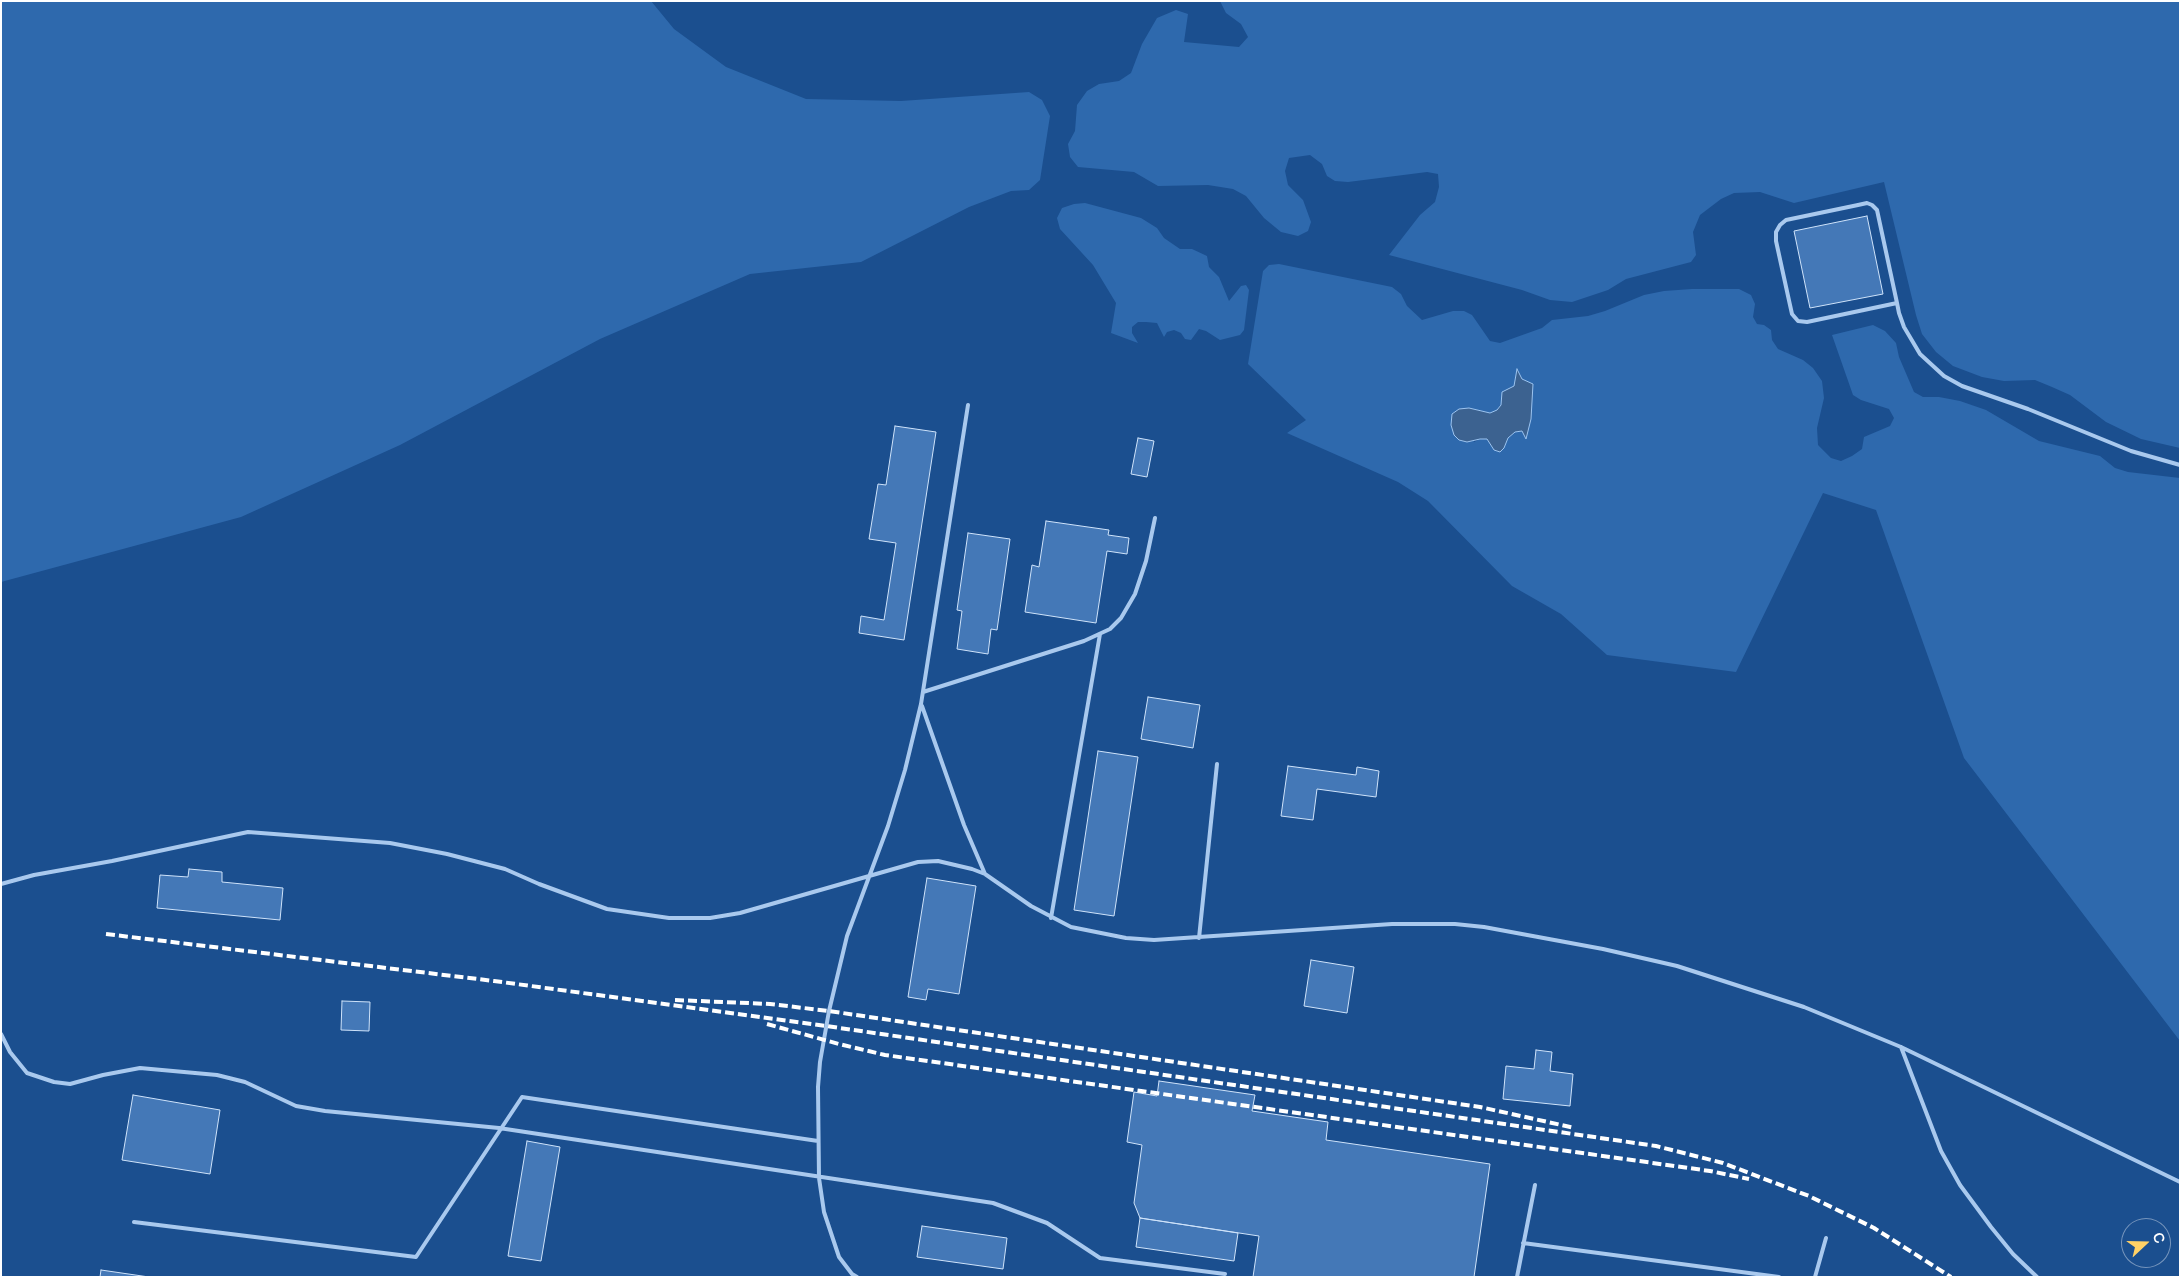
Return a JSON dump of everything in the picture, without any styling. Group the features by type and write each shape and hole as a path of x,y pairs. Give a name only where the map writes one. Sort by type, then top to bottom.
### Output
{"lane":[{"path":"1897,303 1808,322 1798,321 1790,305 1776,242 1776,232 1780,225 1786,220 1804,216 1867,203 1872,205 1877,210 1904,327 1920,354 1944,376 1962,386 2028,409 2122,448 2180,465"},
{"path":"857,1277 852,1274 839,1257 824,1212 819,1178 818,1087 829,1011 847,936 888,826 905,770 921,704 968,405"},
{"path":"923,692 1100,634 1110,629 1121,618 1135,594 1146,561 1156,518"},
{"path":"1051,918 1100,634"},
{"path":"921,704 958,808 985,874"},
{"path":"1199,938 1218,764"},
{"path":"1,884 34,875 112,862 248,832 390,843 447,854 505,869 539,884 607,909 669,918 710,918 740,914 918,862 938,861 985,874 1001,887 1051,918 1071,926 1126,938 1154,940 1199,938 1392,924 1447,924 1484,927 1593,947 1677,966 1804,1007 1901,1047 2180,1182"},
{"path":"1,1034 10,1052 27,1073 54,1082 70,1084 103,1074 140,1068 217,1075 245,1082 296,1106 325,1111 499,1128 993,1203 1047,1223 1100,1258 1225,1274"},
{"path":"1901,1047 1941,1151 1960,1185 1996,1234 2037,1277"},
{"path":"134,1222 416,1258 499,1128 522,1097 818,1142"},
{"path":"1516,1277 1535,1185"},
{"path":"1815,1277 1826,1238"},
{"path":"1523,1243 1779,1277"}],"shaded area":[{"path":"1,1 651,1 674,29 726,67 806,99 901,101 1029,92 1042,100 1050,116 1040,180 1029,190 1011,191 969,207 861,262 750,274 600,339 400,445 241,517 1,582"},
{"path":"1220,1 2180,1 2180,448 2141,439 2106,422 2070,395 2035,380 2004,381 1982,377 1953,366 1936,352 1922,334 1916,315 1884,182 1794,203 1760,192 1734,193 1721,199 1700,215 1693,232 1696,255 1691,262 1626,279 1608,290 1572,302 1550,300 1522,290 1389,255 1420,215 1435,202 1439,187 1438,174 1427,172 1348,182 1335,181 1327,176 1322,164 1310,155 1289,158 1285,171 1288,185 1303,200 1311,222 1308,231 1298,236 1281,232 1264,218 1246,196 1233,189 1208,185 1158,186 1134,172 1078,167 1070,157 1068,144 1075,131 1077,105 1087,91 1099,84 1119,81 1131,73 1142,44 1157,18 1176,10 1188,14 1184,42 1239,47 1248,37 1241,24 1226,13"},
{"path":"1085,203 1141,218 1157,228 1164,238 1180,249 1192,249 1207,256 1209,267 1219,277 1229,301 1241,286 1246,285 1249,290 1244,330 1240,335 1220,340 1199,329 1191,340 1185,339 1181,333 1174,330 1167,332 1164,337 1157,323 1146,322 1138,322 1132,327 1132,333 1138,343 1111,333 1116,303 1093,265 1060,229 1057,218 1062,208"},
{"path":"1279,264 1392,287 1401,294 1407,306 1422,320 1453,311 1464,311 1472,315 1490,341 1500,343 1542,328 1552,320 1588,316 1644,295 1692,289 1739,289 1751,295 1755,304 1753,317 1757,324 1764,325 1771,330 1772,340 1778,349 1803,360 1813,368 1822,381 1824,398 1817,428 1818,445 1831,458 1841,461 1852,456 1862,449 1864,437 1890,426 1894,418 1889,409 1861,400 1853,395 1832,335 1873,325 1885,331 1896,343 1899,357 1914,392 1923,397 1939,397 1960,401 1986,410 2039,441 2100,456 2115,468 2128,472 2180,478 2180,1041 1964,758 1876,510 1823,493 1736,672 1607,655 1561,614 1512,586 1428,501 1398,482 1287,433 1306,420 1248,364 1263,271 1269,265","holes":["1518,370 1522,379 1527,382 1526,438 1522,430 1515,432 1508,438 1504,448 1494,450 1487,439 1480,439 1474,442 1469,408 1490,413 1497,410 1514,386"]},
{"path":"1517,369 1522,379 1533,384 1531,419 1526,439 1522,431 1515,432 1508,438 1500,452 1494,450 1487,439 1467,442 1459,440 1454,435 1451,425 1452,414 1459,409 1469,408 1490,413 1497,410 1501,405 1502,392 1514,386"}],"building":[{"path":"1867,216 1883,294 1810,308 1794,231"},
{"path":"895,426 936,432 904,640 859,633 861,616 884,620 896,543 869,539 878,484 886,485"},
{"path":"1138,438 1154,441 1147,477 1131,474"},
{"path":"1046,521 1109,530 1108,535 1129,538 1127,554 1107,551 1096,623 1025,612 1032,565 1039,567"},
{"path":"968,533 1010,539 997,630 991,629 988,654 957,649 962,611 957,610"},
{"path":"1148,697 1200,705 1193,748 1141,739"},
{"path":"1098,751 1138,757 1114,916 1074,910"},
{"path":"1288,766 1356,775 1357,767 1379,771 1376,797 1317,789 1313,820 1281,816"},
{"path":"189,869 222,872 222,882 283,888 280,920 157,908 160,875 188,877"},
{"path":"927,878 976,886 959,994 928,989 926,1000 908,997"},
{"path":"1311,960 1354,967 1347,1013 1304,1006"},
{"path":"342,1001 370,1002 369,1031 341,1030"},
{"path":"1536,1050 1552,1052 1550,1071 1573,1074 1570,1106 1503,1099 1506,1066 1534,1069"},
{"path":"1159,1081 1255,1095 1252,1111 1328,1122 1326,1140 1490,1164 1474,1277 1253,1277 1259,1236 1140,1218 1134,1203 1142,1145 1127,1142 1134,1092 1157,1096"},
{"path":"133,1095 220,1110 210,1174 122,1160"},
{"path":"527,1141 560,1147 541,1261 508,1256"},
{"path":"1140,1218 1238,1233 1234,1261 1136,1247"},
{"path":"922,1226 1007,1238 1003,1269 917,1257"},
{"path":"101,1270 149,1277 100,1277"}],"railway":[{"path":"106,934 494,981 826,1026 1656,1146 1723,1163 1809,1196 1874,1228 1951,1277"},
{"path":"675,1000 770,1004 829,1011 1480,1107 1575,1128"},
{"path":"767,1024 885,1055 1710,1171 1749,1179"}]}
